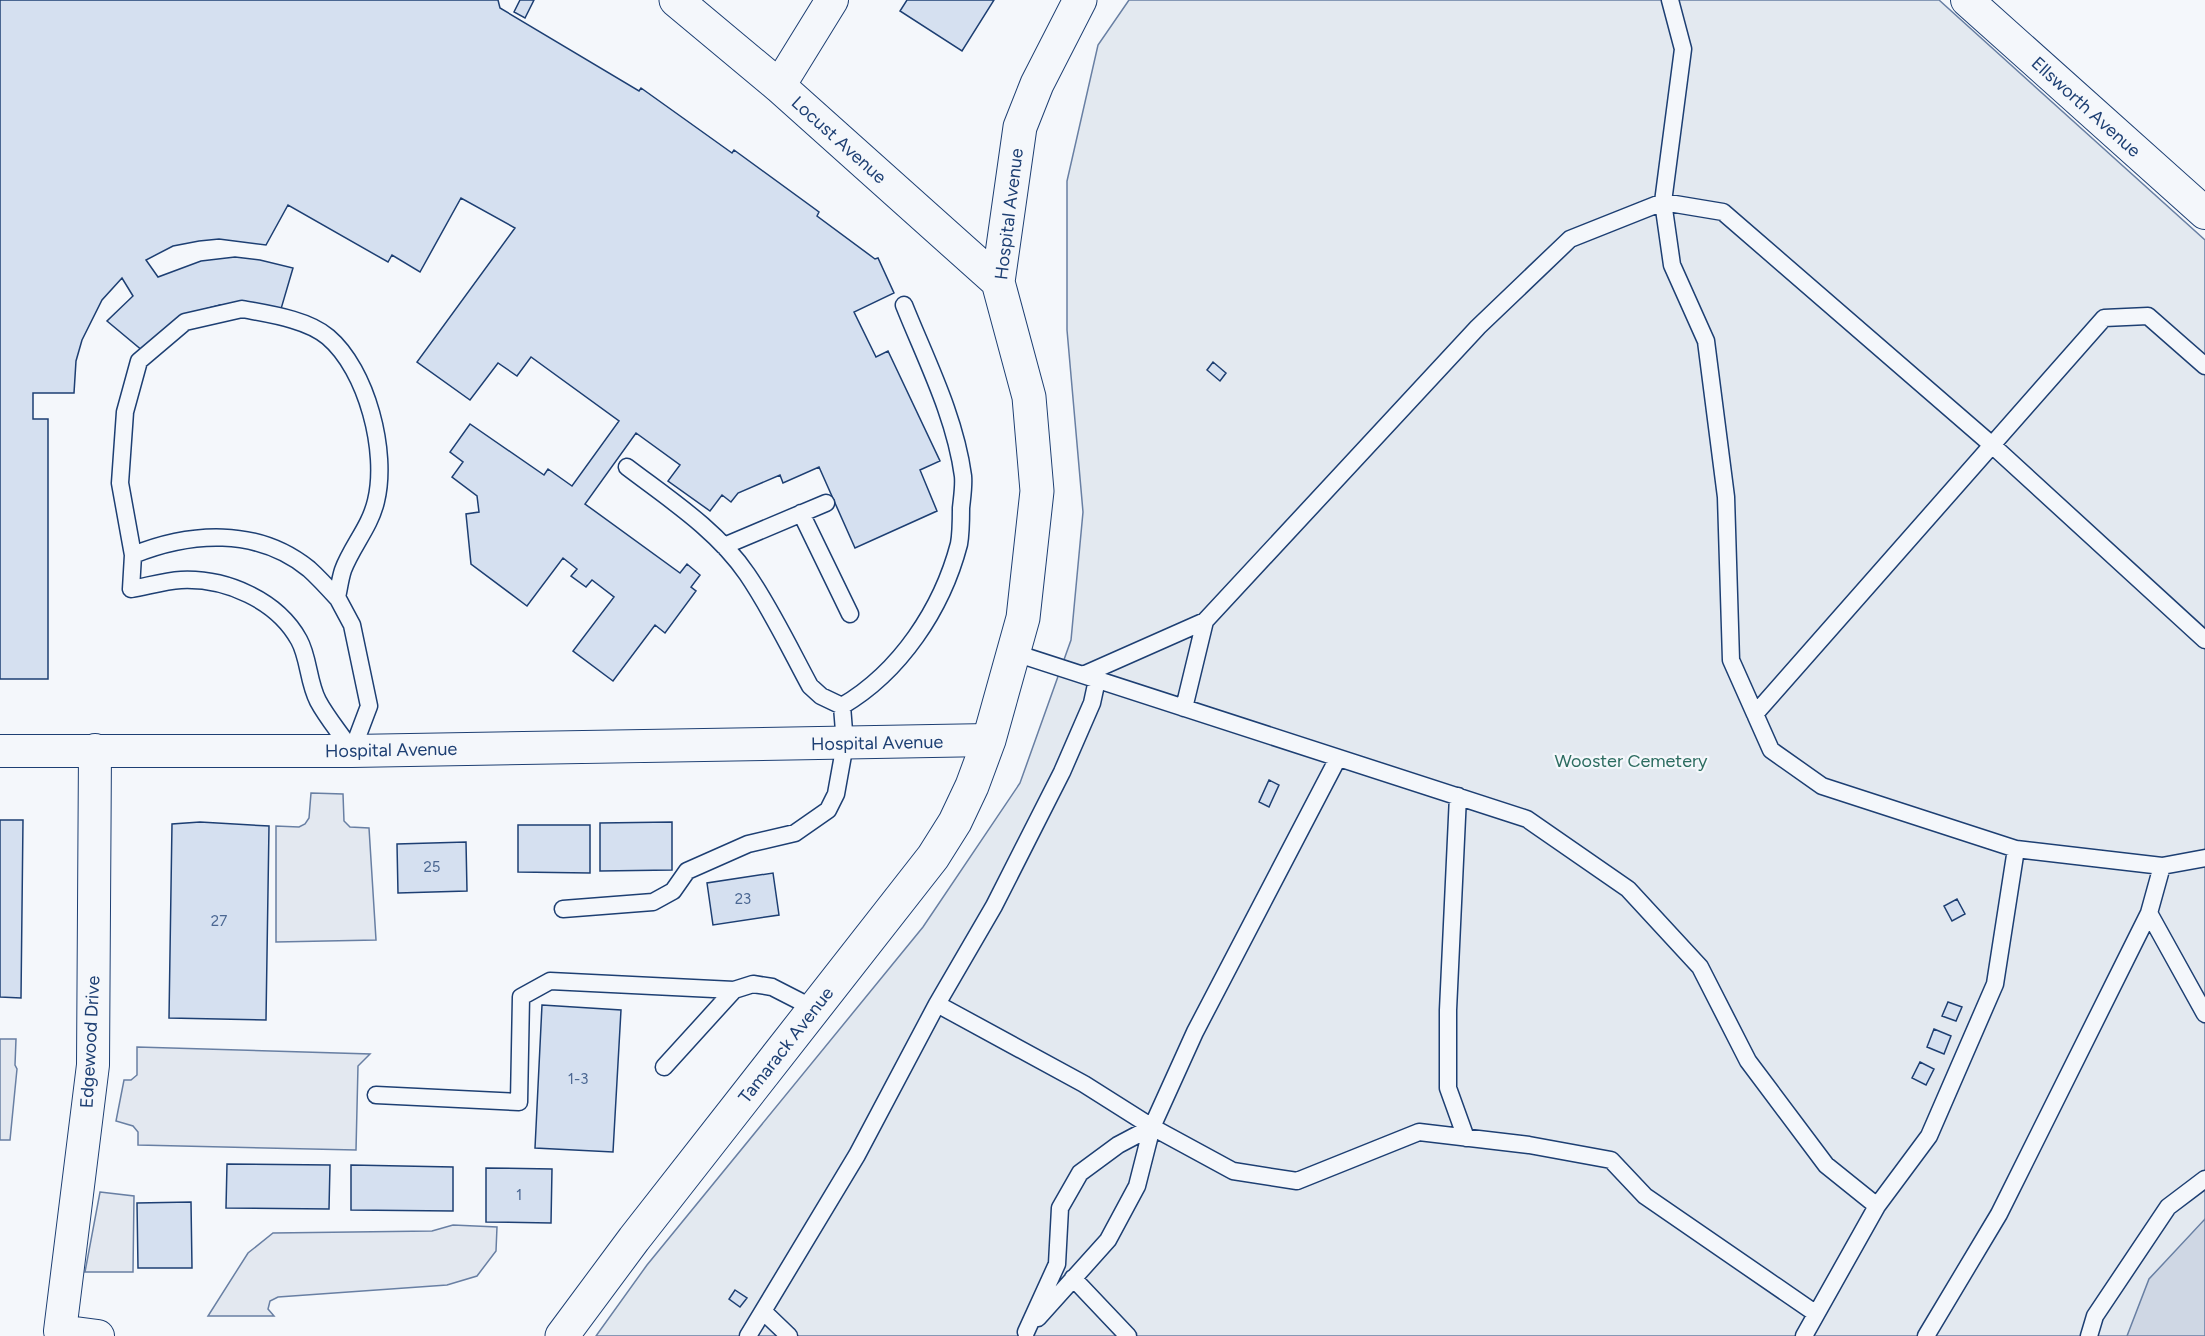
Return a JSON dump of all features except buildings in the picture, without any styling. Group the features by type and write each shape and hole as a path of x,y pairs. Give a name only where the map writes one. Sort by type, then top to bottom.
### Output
{"street":[{"name":"Locust Avenue","path":"676,0 779,86 998,282"},
{"path":"779,86 832,0"},
{"name":"Hospital Avenue","path":"0,751 352,751 989,740 1023,618 1037,491 1029,397 998,282 1020,127 1036,84 1080,0"},
{"name":"Ellsworth Avenue","path":"1967,0 2205,213"},
{"name":"Tamarack Avenue","path":"562,1336 634,1239 933,856 955,822 989,740"},
{"name":"Edgewood Drive","path":"95,750 93,1065 60,1331 98,1336"}],"lane":[{"path":"1670,0 1683,49 1663,202 1672,265 1706,341 1726,497 1731,660 1771,750 1822,786 2016,849 2162,866 2205,858"},
{"path":"1090,677 1205,621 1478,327 1570,238 1663,202 1723,212 1992,445 2205,640"},
{"path":"842,706 867,692 885,674 917,634 942,593 959,542 963,478 952,426 904,305"},
{"path":"338,599 343,571 362,537 376,501 379,471 373,418 355,368 327,336 290,319 242,309 184,322 139,361 125,412 120,483 133,555 131,589 180,580 207,580 238,589 263,602 287,621 300,642 318,700 352,751"},
{"path":"1755,714 2104,318 2148,316 2205,366"},
{"path":"627,468 692,516 724,546 746,573 810,686 821,696 842,706"},
{"path":"724,546 826,503"},
{"path":"801,513 850,614"},
{"path":"133,555 194,537 229,537 279,551 308,569 338,599 352,625 369,706 352,751"},
{"path":"1184,708 1205,621"},
{"path":"1012,652 1527,819 1628,889 1700,967 1748,1061 1826,1165 1877,1206"},
{"path":"747,1336 857,1155 937,1004 994,906 1062,772 1092,703 1090,677"},
{"path":"563,909 653,902 673,891 687,871 748,844 795,832 828,810 836,794 845,744 842,706"},
{"path":"1024,1334 1108,1240 1137,1186 1152,1127 1196,1032 1338,758"},
{"path":"1458,796 1448,1010 1448,1088 1466,1138"},
{"path":"1804,1336 1877,1206 1929,1136 1995,984 2016,849"},
{"path":"1926,1336 1999,1214 2149,913 2162,866"},
{"path":"2149,913 2205,1014"},
{"path":"376,1095 519,1102 521,997 550,981 734,990 753,984 772,987 815,1009"},
{"path":"664,1067 734,990"},
{"path":"937,1004 1084,1084 1152,1127 1233,1171 1297,1182 1419,1132 1611,1160 1646,1196 1815,1313"},
{"path":"1024,1334 1057,1264 1060,1208 1080,1173 1118,1145 1152,1127"},
{"path":"2089,1336 2095,1316 2168,1207 2205,1179"},
{"path":"1073,1278 1128,1336"},
{"path":"763,1311 789,1336"}],"green space":[{"name":"Wooster Cemetery","path":"1129,0 1939,0 2205,240 2205,1336 596,1336 647,1265 923,927 1020,783 1071,640 1083,512 1067,330 1067,181 1098,45"}],"shaded area":[{"path":"311,793 343,794 344,821 350,827 369,828 376,940 276,942 276,826 299,827 305,824 309,818"},
{"path":"0,1039 16,1039 15,1065 17,1069 10,1140 0,1140"},
{"path":"137,1047 370,1054 358,1066 356,1150 138,1145 138,1132 133,1126 116,1121 124,1080 131,1080 137,1075"},
{"path":"100,1192 134,1196 133,1272 85,1272"},
{"path":"2205,1219 2205,1336 2127,1336 2149,1279"},
{"path":"453,1225 497,1227 496,1251 477,1276 447,1285 278,1297 270,1301 268,1309 274,1316 208,1316 248,1253 273,1233 432,1231"}]}
